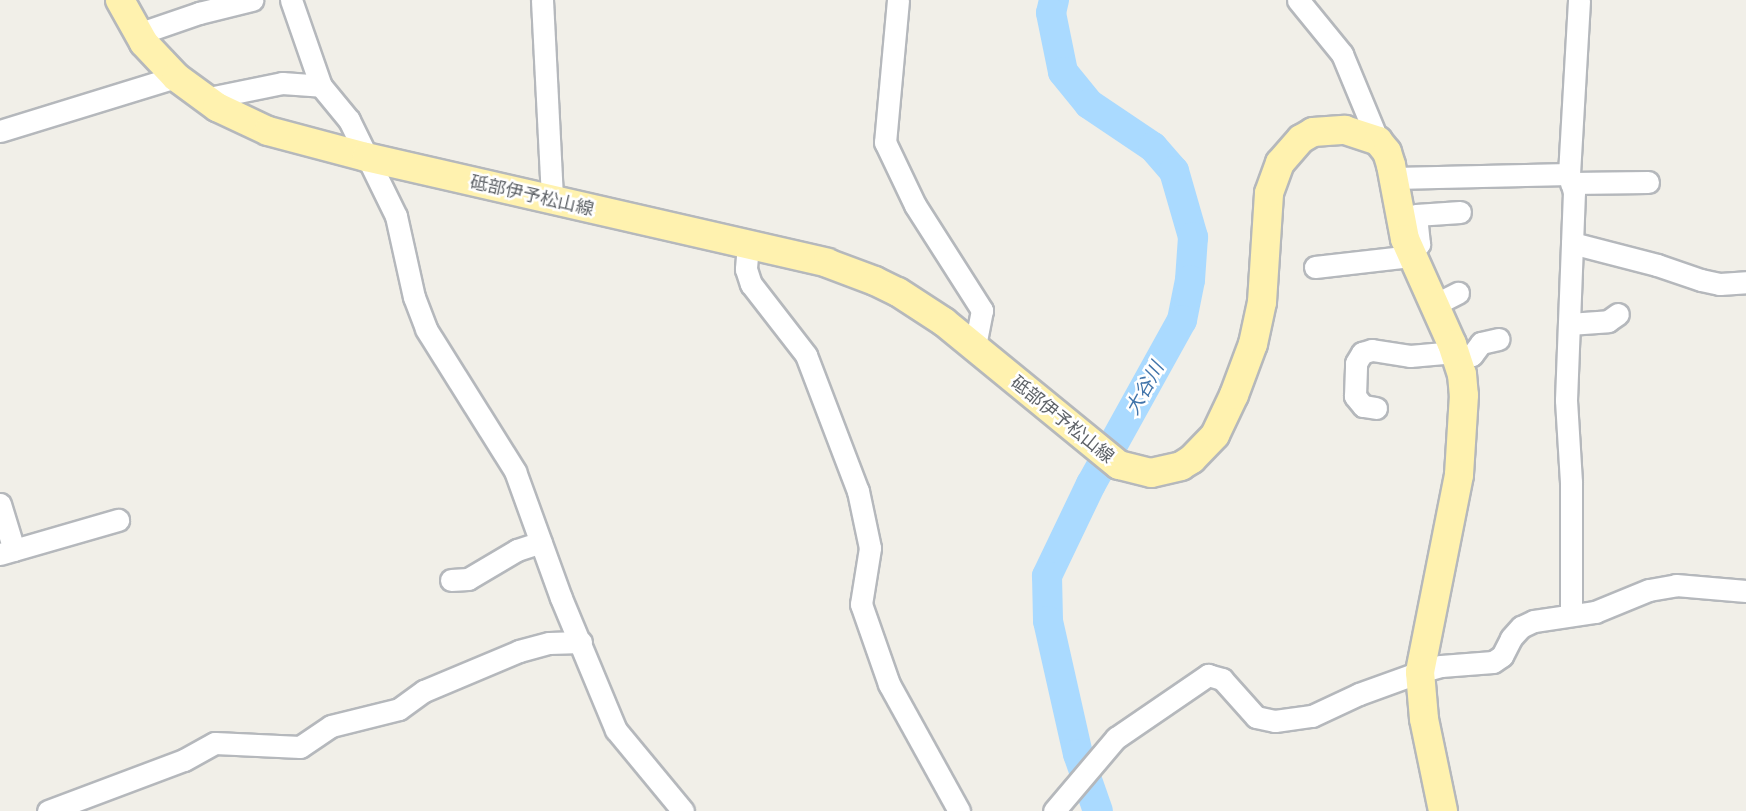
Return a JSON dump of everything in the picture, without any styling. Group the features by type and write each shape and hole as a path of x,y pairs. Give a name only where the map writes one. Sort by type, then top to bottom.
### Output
{"main road":[{"name":"砥部伊予松山線","path":"120,0 138,34 176,77 204,99 239,120 268,131 366,157 827,263 875,281 918,305 975,347 1119,465 1151,472 1181,466 1215,435 1253,344 1266,267 1269,194 1280,163 1301,139 1314,132 1345,130 1378,141"},
{"path":"1378,141 1387,152 1400,219 1411,252 1446,299 1464,395 1459,475 1420,672 1424,719 1443,811"}],"street":[{"path":"138,34 199,13 252,0"},
{"path":"291,0 321,86 349,120 396,216 414,297 426,329 514,471 616,730 683,811"},
{"path":"542,0 552,199"},
{"path":"898,0 885,142 915,205 982,310 975,347"},
{"path":"1298,0 1342,54 1378,141"},
{"path":"1571,615 1571,482 1566,400 1574,192 1570,178 1580,0"},
{"path":"0,131 176,77"},
{"path":"204,99 282,83 321,86"},
{"path":"1394,178 1570,178 1648,182"},
{"path":"1315,267 1411,252 1419,244 1416,215 1460,212"},
{"path":"1572,243 1657,265 1701,280 1720,284 1746,282"},
{"path":"748,245 746,269 751,284 806,355 858,491 870,548 861,604 889,684 958,811"},
{"path":"1569,324 1608,321 1618,314"},
{"path":"1376,408 1363,406 1355,396 1356,363 1362,353 1372,350 1410,356 1472,355 1480,343 1499,340"},
{"path":"0,504 7,552 118,520"},
{"path":"451,580 468,579 517,550 541,542"},
{"path":"1054,811 1116,738 1208,676 1222,679 1256,717 1275,721 1312,716 1359,694 1420,672 1441,666 1493,662 1502,656 1511,638 1521,627 1595,612 1649,590 1676,585 1746,590"},
{"path":"48,811 184,760 215,743 300,747 331,726 399,709 424,691 519,651 549,643 581,642"}],"waterway":[{"name":"大谷川","path":"1054,0 1051,13 1063,72 1089,104 1153,147 1174,171 1193,237 1190,280 1182,320 1091,484 1047,576 1048,621 1078,754 1098,811"}]}
